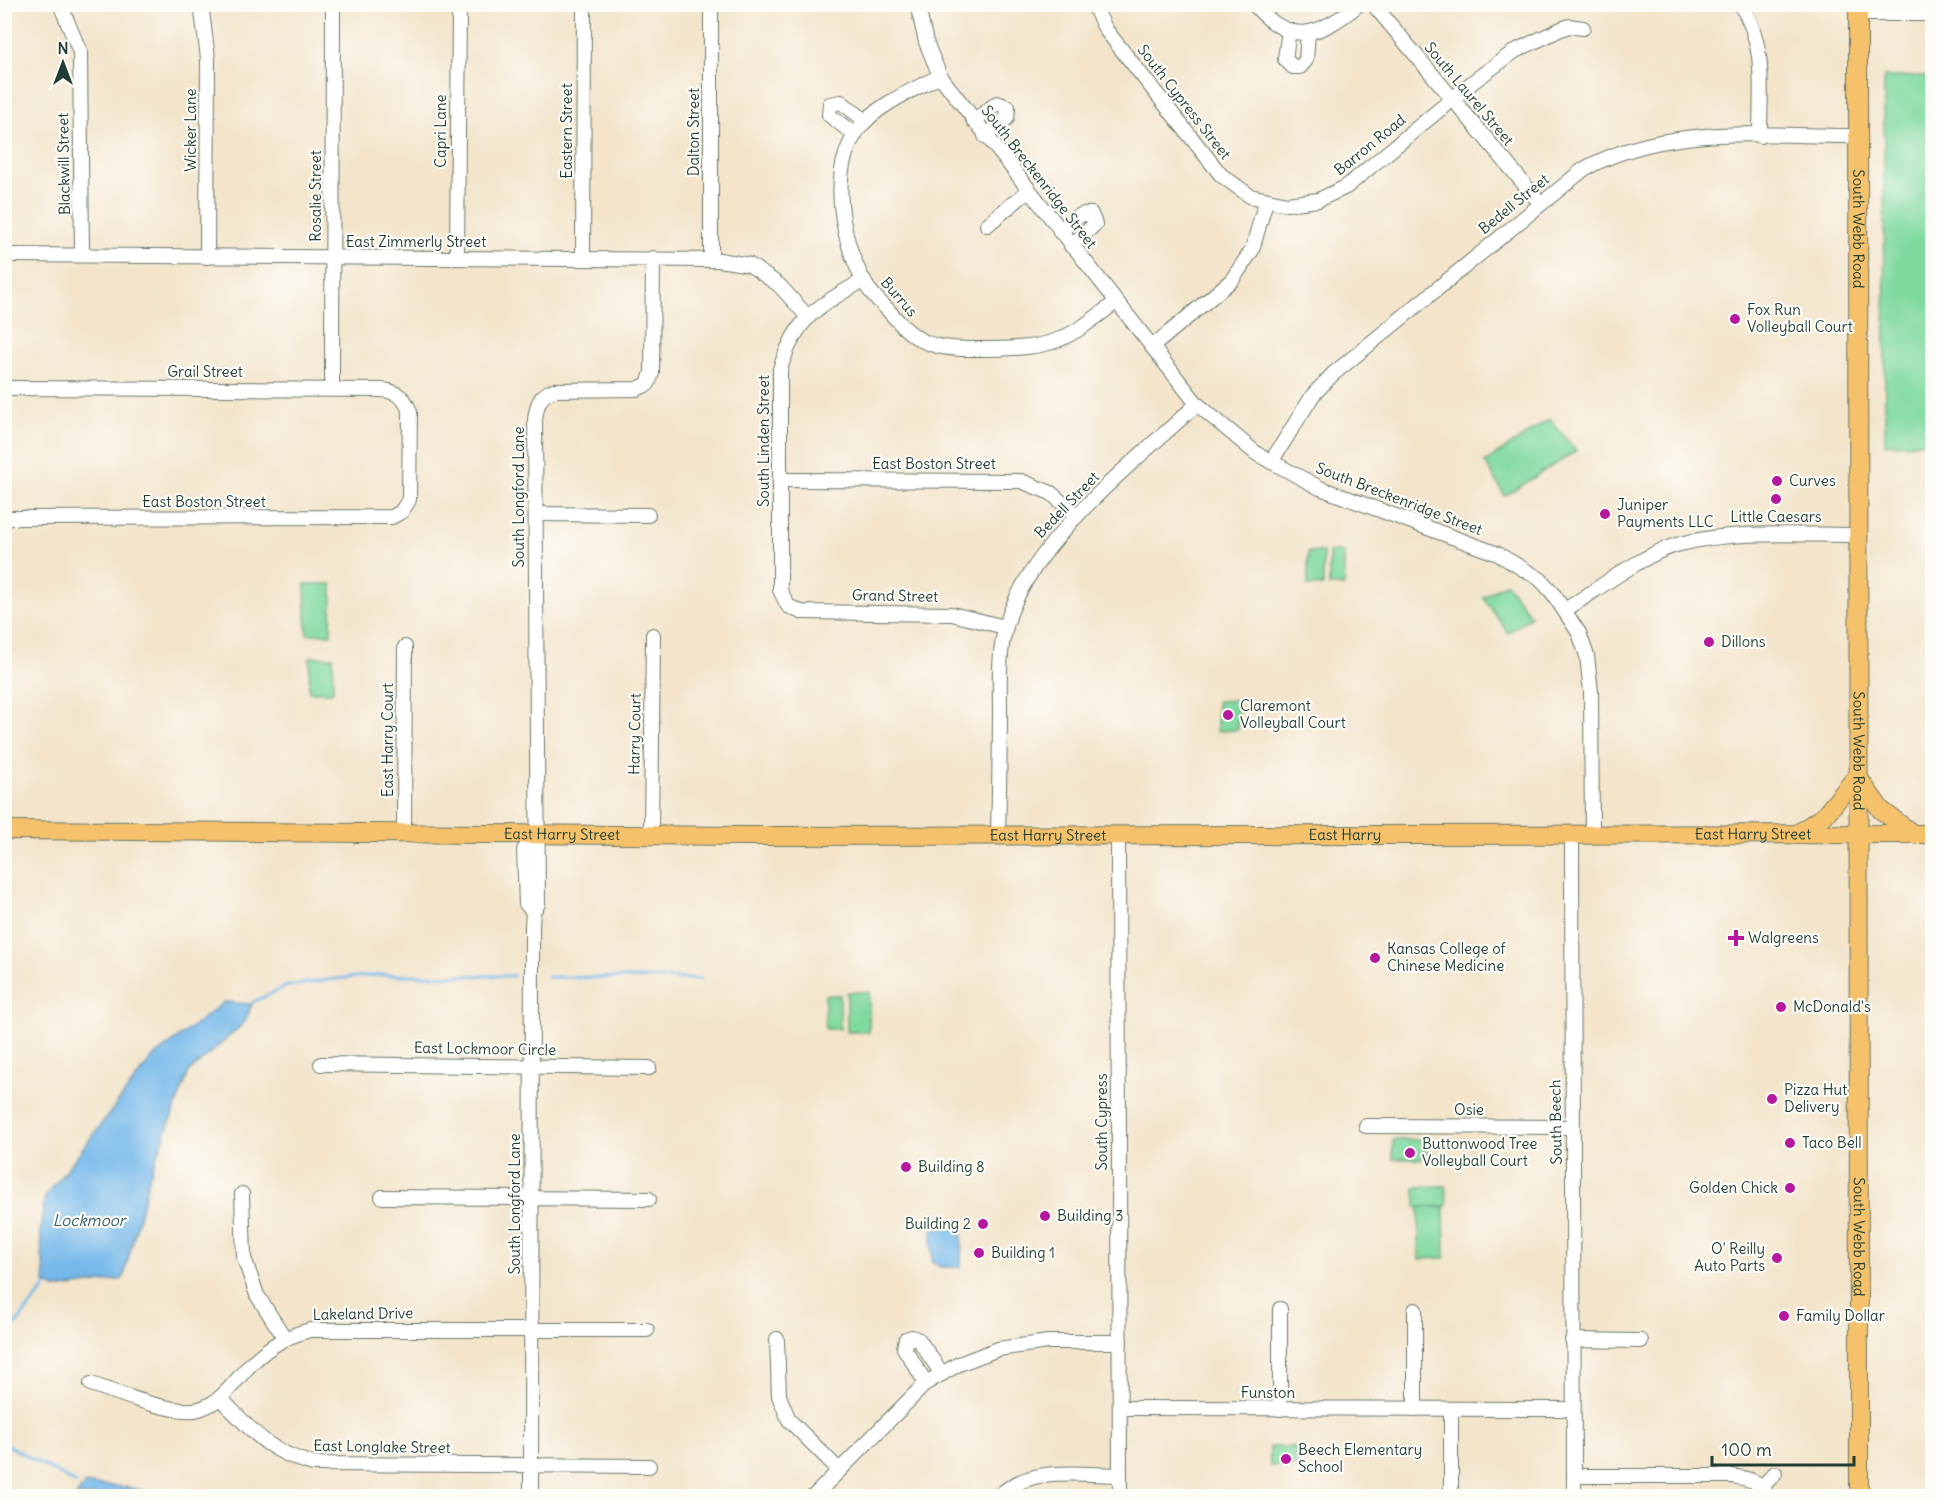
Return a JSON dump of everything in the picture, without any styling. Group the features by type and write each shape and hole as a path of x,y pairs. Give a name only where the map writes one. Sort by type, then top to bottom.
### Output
{"main road":[{"name":"South Webb Road","path":"1858,9 1859,1497"},
{"path":"1797,834 1824,816 1857,776 1881,810 1913,834"},
{"name":"East Harry Street","path":"4,830 1118,836"},
{"name":"East Harry Street","path":"1572,835 1932,834"},
{"name":"East Harry","path":"1118,836 1572,835"}],"street":[{"name":"Blackwill Street","path":"60,4 80,52 82,255"},
{"name":"Wicker Lane","path":"201,4 208,58 207,256"},
{"name":"Rosalie Street","path":"332,388 333,4"},
{"name":"Capri Lane","path":"457,258 459,4"},
{"name":"Eastern Street","path":"583,258 584,4"},
{"name":"Dalton Street","path":"711,4 711,260"},
{"name":"South Breckenridge Street","path":"917,4 926,42 940,76 1197,404 1257,454 1320,488 1498,554 1540,579 1565,610 1579,633 1587,656 1591,692 1592,835"},
{"name":"South Cypress Street","path":"1093,4 1106,30 1221,175 1242,192 1266,201"},
{"path":"1254,4 1268,19 1288,30 1308,33 1333,25 1359,4"},
{"name":"South Laurel Street","path":"1373,4 1539,203"},
{"path":"1740,4 1754,31 1760,52 1760,136"},
{"path":"1858,9 1932,14"},
{"name":"Barron Road","path":"1266,201 1308,202 1337,192 1515,51 1569,26 1583,28"},
{"path":"1288,30 1285,59 1293,67 1305,63 1308,33"},
{"name":"Burrus","path":"940,76 881,109 866,121 855,135 842,169 841,208 848,242 864,280 905,330 933,345 964,349 1032,348 1057,342 1081,329 1116,302"},
{"path":"855,135 829,115 830,104 841,102 866,121"},
{"path":"974,122 997,103 1008,107 1007,117 985,136"},
{"name":"Bedell Street","path":"1271,462 1312,395 1333,374 1539,203 1584,169 1629,148 1675,138 1857,136"},
{"path":"987,225 1028,191"},
{"path":"1152,347 1232,280 1252,250 1266,201"},
{"path":"1060,231 1077,217 1085,213 1091,214 1095,224 1071,246"},
{"name":"East Zimmerly Street","path":"4,255 711,260 750,265 779,285 807,316"},
{"name":"South Longford Lane","path":"531,1497 533,911 538,904 535,419 540,400 546,393 554,390 637,389 648,384 651,373 653,258"},
{"name":"South Linden Street","path":"786,603 780,590 780,369 789,341 807,316 864,280"},
{"name":"Grail Street","path":"4,388 332,388 393,391 403,398 410,412 409,500 402,512"},
{"name":"Bedell Street","path":"998,836 1000,662 1005,627 1029,575 1051,543 1197,404"},
{"name":"East Boston Street","path":"780,480 1021,481 1051,493 1077,516"},
{"name":"East Boston Street","path":"4,518 383,518 402,512"},
{"path":"536,514 648,515"},
{"path":"1565,610 1639,563 1678,544 1728,537 1857,535"},
{"name":"Grand Street","path":"786,603 801,612 952,614 1005,627"},
{"name":"Harry Court","path":"651,835 653,635"},
{"name":"East Harry Court","path":"405,647 405,833"},
{"name":"South Beech","path":"1572,835 1574,1497"},
{"name":"South Cypress","path":"1118,836 1120,1408"},
{"name":"East Lockmoor Circle","path":"321,1064 649,1068"},
{"name":"Osie","path":"1366,1126 1572,1127"},
{"path":"242,1194 244,1258 257,1294 284,1337"},
{"path":"382,1197 649,1199"},
{"path":"1280,1309 1280,1409"},
{"path":"1415,1310 1415,1409"},
{"name":"Lakeland Drive","path":"220,1398 254,1361 284,1337 310,1330 357,1328 647,1330"},
{"path":"926,1383 904,1348 906,1339 912,1337 919,1340 942,1374"},
{"path":"777,1339 779,1396 789,1420 838,1469"},
{"path":"1572,1340 1641,1341"},
{"path":"814,1497 838,1469 926,1383 959,1364 998,1349 1048,1342 1120,1342"},
{"path":"91,1384 143,1401 182,1409 198,1409 220,1398"},
{"name":"East Longlake Street","path":"220,1398 266,1445 284,1456 313,1464 649,1466"},
{"path":"1120,1408 1120,1497"},
{"name":"Funston","path":"1120,1408 1451,1409"},
{"path":"1451,1497 1451,1409 1572,1409"},
{"path":"1574,1476 1732,1476 1753,1479 1766,1491 1775,1473"},
{"path":"999,1497 1013,1485 1036,1475 1120,1475"}],"green space":[{"path":"1932,76 1932,443 1885,444 1884,77"},
{"path":"1550,419 1576,451 1505,496 1485,462"},
{"path":"1308,552 1323,552 1323,586 1308,586"},
{"path":"1329,552 1344,552 1344,586 1329,586"},
{"path":"1506,583 1531,616 1508,633 1483,597"},
{"path":"305,584 332,584 331,634 307,634"},
{"path":"310,657 333,657 333,692 309,692"},
{"name":"Claremont Volleyball Court","path":"1238,700 1238,730 1217,731 1217,701"},
{"path":"847,992 869,992 869,1032 847,1032"},
{"path":"825,995 840,995 840,1029 825,1029"},
{"name":"Buttonwood Tree Volleyball Court","path":"1426,1139 1427,1159 1393,1159 1393,1140"},
{"path":"1446,1186 1447,1206 1416,1207 1415,1187"},
{"path":"1419,1207 1444,1207 1445,1258 1419,1259"},
{"path":"1270,1447 1296,1447 1296,1466 1270,1466"}],"water":[{"name":"Lockmoor","path":"224,1002 252,1004 245,1022 189,1072 150,1174 123,1279 57,1289 45,1283 40,1230 45,1197 152,1058"},
{"path":"941,1222 962,1225 961,1267 941,1267 932,1262 932,1229 937,1229"},
{"path":"85,1484 126,1487 167,1496 76,1496"}],"waterway":[{"path":"253,1002 287,986 335,979 379,975 514,976"},
{"path":"547,977 701,979"},
{"path":"4,1339 47,1285"},
{"path":"4,1443 75,1483"}],"place":[{"name":"Fox Run Volleyball Court","path":"1735,319"},
{"name":"Curves","path":"1777,481"},
{"name":"Little Caesars","path":"1776,499"},
{"name":"Juniper Payments LLC","path":"1605,514"},
{"name":"Dillons","path":"1709,642"},
{"name":"Claremont Volleyball Court","path":"1228,715"},
{"name":"Walgreens","path":"1736,938"},
{"name":"Kansas College of Chinese Medicine","path":"1375,958"},
{"name":"McDonald's","path":"1781,1007"},
{"name":"Pizza Hut Delivery","path":"1772,1099"},
{"name":"Taco Bell","path":"1790,1143"},
{"name":"Buttonwood Tree Volleyball Court","path":"1410,1153"},
{"name":"Building 8","path":"906,1167"},
{"name":"Golden Chick","path":"1790,1188"},
{"name":"Building 3","path":"1045,1216"},
{"name":"Building 2","path":"983,1224"},
{"name":"Building 1","path":"979,1253"},
{"name":"O' Reilly Auto Parts","path":"1777,1258"},
{"name":"Family Dollar","path":"1784,1316"},
{"name":"Beech Elementary School","path":"1286,1459"}]}
